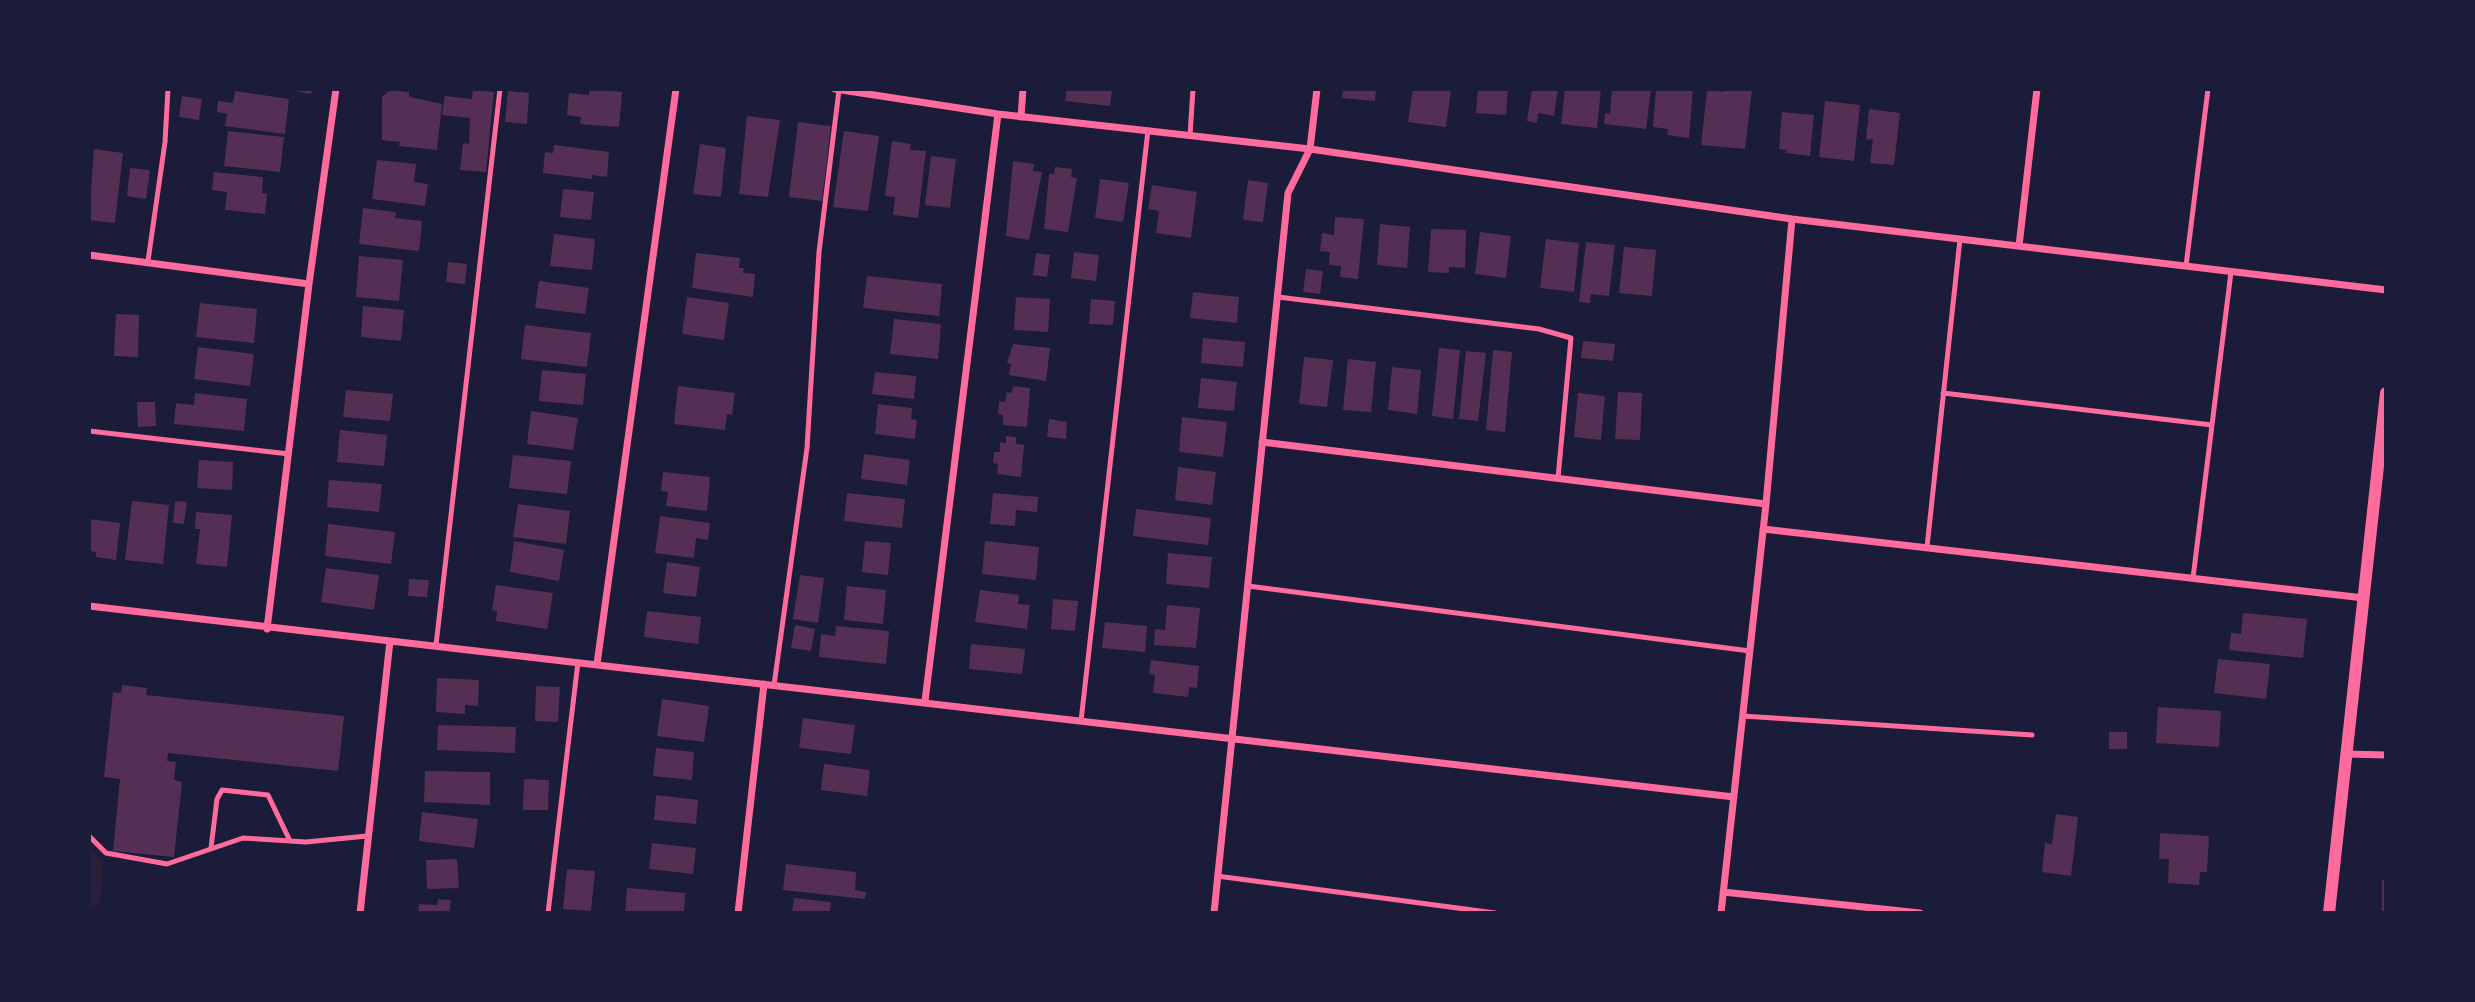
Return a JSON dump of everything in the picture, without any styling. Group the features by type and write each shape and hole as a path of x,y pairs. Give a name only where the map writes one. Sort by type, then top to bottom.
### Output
{"street":[{"path":"267,629 309,284 337,89"},
{"path":"597,664 676,89"},
{"path":"1021,117 1023,89"},
{"path":"1214,913 1288,193 1310,149 1317,89"},
{"path":"2019,246 2037,89"},
{"path":"842,90 1021,117 1310,149 1792,219 2386,290"},
{"path":"925,701 998,114"},
{"path":"1721,913 1766,504 1792,219"},
{"path":"89,255 309,284"},
{"path":"2329,913 2383,444 2386,393"},
{"path":"1262,442 1766,504"},
{"path":"1763,529 2364,598"},
{"path":"89,606 267,629 436,645 1734,797"},
{"path":"360,913 390,641"},
{"path":"738,913 764,684"},
{"path":"2346,754 2386,755"},
{"path":"1723,892 1920,913"}],"lane":[{"path":"148,261 165,142 168,89"},
{"path":"436,645 500,89"},
{"path":"1190,135 1193,89"},
{"path":"2186,266 2208,89"},
{"path":"774,685 807,448 821,238 842,90"},
{"path":"1081,721 1148,130"},
{"path":"1927,547 1960,239"},
{"path":"2193,578 2231,272"},
{"path":"1278,297 1539,329 1571,338 1558,478"},
{"path":"1943,393 2212,425"},
{"path":"89,431 289,454"},
{"path":"1248,586 1750,651"},
{"path":"548,913 578,662"},
{"path":"1743,716 2032,735"},
{"path":"211,848 217,799 222,790 268,795 290,841"},
{"path":"89,836 106,853 167,864 243,838 290,841 368,836"},
{"path":"1217,876 1495,913"}],"shaded area":[{"path":"89,849 104,860 100,903 89,909"}],"building":[{"path":"284,89 312,89 311,94"},
{"path":"589,89 622,92 619,127 580,124 581,117 567,115 569,93 589,95"},
{"path":"1067,89 1112,89 1110,106 1065,101"},
{"path":"1343,89 1376,89 1375,101 1342,98"},
{"path":"1413,89 1451,89 1446,127 1408,122"},
{"path":"1478,89 1508,89 1506,115 1476,113"},
{"path":"1532,89 1558,89 1554,116 1538,113 1537,123 1527,121"},
{"path":"1565,89 1601,89 1597,128 1561,124"},
{"path":"1651,89 1646,129 1604,124 1605,113 1610,114 1612,90"},
{"path":"1656,89 1693,89 1689,138 1667,135 1668,129 1653,127"},
{"path":"1724,89 1752,89 1745,149 1701,145 1707,90 1724,92"},
{"path":"390,90 409,92 409,97 442,104 437,150 399,146 400,142 382,140 382,97"},
{"path":"473,90 494,92 486,172 460,170 463,143 469,144 470,118 442,115 445,96 472,99"},
{"path":"235,91 289,99 285,134 225,126 227,114 217,112 218,101 233,103"},
{"path":"508,91 529,93 527,124 505,122"},
{"path":"182,96 202,99 199,120 179,117"},
{"path":"1825,101 1860,105 1854,161 1819,157"},
{"path":"1869,109 1900,113 1894,165 1870,163 1873,139 1866,140"},
{"path":"1782,112 1814,115 1810,156 1785,153 1787,150 1779,149"},
{"path":"747,116 780,120 768,197 739,194"},
{"path":"798,122 831,126 822,201 789,197"},
{"path":"228,131 284,137 280,172 224,166"},
{"path":"844,131 879,136 868,211 833,207"},
{"path":"892,141 911,144 910,150 926,151 918,218 893,215 895,197 885,196"},
{"path":"700,144 726,148 721,197 693,194"},
{"path":"554,145 609,152 607,177 592,175 592,179 543,173 545,152 553,153"},
{"path":"94,149 123,153 115,223 89,220"},
{"path":"931,156 956,159 950,208 925,205"},
{"path":"377,160 416,164 414,182 428,184 425,206 372,199"},
{"path":"1013,161 1034,164 1033,171 1042,172 1029,240 1006,236"},
{"path":"1055,167 1072,169 1071,177 1077,178 1068,232 1044,229 1049,174 1054,174"},
{"path":"130,168 150,170 146,199 127,196"},
{"path":"214,172 263,177 262,193 267,194 265,214 225,210 227,192 212,190"},
{"path":"1100,179 1129,183 1123,222 1095,218"},
{"path":"1248,180 1268,183 1263,222 1243,220"},
{"path":"1152,185 1197,192 1191,238 1156,233 1159,211 1148,209"},
{"path":"563,189 594,192 591,220 560,217"},
{"path":"363,208 396,212 395,218 422,221 419,251 359,244"},
{"path":"1335,217 1364,219 1358,279 1340,277 1341,266 1329,265 1330,252 1320,251 1322,233 1334,235"},
{"path":"1380,224 1410,227 1407,268 1377,265"},
{"path":"1431,229 1466,230 1465,268 1449,267 1449,273 1428,272"},
{"path":"1480,232 1511,236 1506,278 1475,274"},
{"path":"554,234 595,239 592,270 550,266"},
{"path":"1546,239 1579,243 1574,292 1540,288"},
{"path":"1586,242 1615,245 1609,296 1591,294 1590,303 1579,302"},
{"path":"1624,247 1656,250 1652,296 1619,293"},
{"path":"1074,252 1099,255 1096,281 1071,278"},
{"path":"696,253 740,258 739,268 744,268 743,273 755,274 753,297 692,288"},
{"path":"1036,253 1050,255 1047,277 1033,275"},
{"path":"359,256 403,260 399,301 356,297"},
{"path":"448,262 467,264 465,284 446,282"},
{"path":"1306,269 1323,271 1320,294 1303,292"},
{"path":"867,276 942,284 939,316 863,308"},
{"path":"539,281 589,288 585,314 535,308"},
{"path":"1193,292 1239,297 1237,323 1190,318"},
{"path":"687,297 729,303 724,340 682,334"},
{"path":"1016,297 1050,299 1048,332 1014,330"},
{"path":"1091,299 1115,301 1113,325 1089,324"},
{"path":"200,303 257,309 254,343 196,337"},
{"path":"363,306 404,310 401,341 361,337"},
{"path":"116,314 139,315 138,357 114,356"},
{"path":"894,319 941,324 938,359 890,354"},
{"path":"525,325 591,333 587,367 521,359"},
{"path":"1203,338 1245,342 1243,367 1201,363"},
{"path":"1583,341 1615,344 1613,361 1581,358"},
{"path":"1013,344 1050,348 1046,381 1009,375 1011,364 1007,363"},
{"path":"198,347 254,354 250,386 194,379"},
{"path":"1439,348 1460,350 1453,419 1432,416"},
{"path":"1493,350 1512,352 1505,432 1486,430"},
{"path":"1466,351 1486,353 1478,421 1459,419"},
{"path":"1304,357 1333,360 1327,407 1299,404"},
{"path":"1348,359 1376,362 1371,412 1343,410"},
{"path":"1392,367 1421,370 1417,414 1388,410"},
{"path":"542,370 586,374 583,405 539,401"},
{"path":"875,372 916,376 914,399 872,394"},
{"path":"1201,378 1237,382 1234,411 1198,408"},
{"path":"678,386 735,393 732,415 727,414 725,430 674,424"},
{"path":"1013,386 1030,388 1027,427 1003,425 1003,415 998,414 999,401 1005,402 1007,392 1012,393"},
{"path":"346,390 393,394 390,421 343,417"},
{"path":"1618,392 1642,393 1640,440 1615,439"},
{"path":"195,393 247,399 244,431 174,424 176,403 194,405"},
{"path":"1578,393 1605,396 1601,440 1574,437"},
{"path":"137,402 155,402 156,426 138,427"},
{"path":"878,404 912,408 911,419 917,420 915,439 875,434"},
{"path":"531,411 578,418 573,450 527,444"},
{"path":"1182,417 1227,422 1223,457 1179,452"},
{"path":"1049,419 1067,422 1066,439 1047,437"},
{"path":"340,430 387,435 384,466 337,462"},
{"path":"1006,436 1016,437 1016,444 1024,445 1021,477 997,474 998,464 993,463 994,452 1000,452 1000,442 1006,443"},
{"path":"864,454 910,460 907,485 861,479"},
{"path":"513,455 571,461 567,494 509,488"},
{"path":"199,460 233,462 232,490 197,488"},
{"path":"1178,467 1216,472 1212,505 1175,500"},
{"path":"663,472 710,477 707,511 666,506 668,492 661,491"},
{"path":"329,480 382,484 379,512 327,507"},
{"path":"847,493 905,499 902,528 844,521"},
{"path":"993,493 1038,497 1037,512 1016,510 1015,526 990,524"},
{"path":"132,501 169,505 163,564 125,560"},
{"path":"175,501 187,502 184,524 173,523"},
{"path":"518,504 570,511 566,544 513,537"},
{"path":"1136,509 1211,518 1208,545 1133,536"},
{"path":"196,512 232,515 227,567 196,564 200,529 195,529"},
{"path":"660,516 710,523 708,540 696,538 694,558 655,553"},
{"path":"89,519 120,523 116,560 96,557 96,552 89,551"},
{"path":"328,524 395,532 391,564 325,556"},
{"path":"514,541 564,550 559,581 510,572"},
{"path":"865,541 891,543 888,575 862,572"},
{"path":"985,541 1039,547 1036,580 982,574"},
{"path":"1168,553 1212,557 1209,588 1166,584"},
{"path":"667,562 700,567 696,597 663,593"},
{"path":"326,568 379,575 374,610 321,602"},
{"path":"800,575 824,578 818,623 793,619"},
{"path":"409,579 429,580 427,597 408,596"},
{"path":"496,585 553,593 547,629 496,621 497,611 492,610"},
{"path":"847,586 886,590 883,624 844,620"},
{"path":"980,590 1019,595 1018,604 1030,605 1027,629 975,622"},
{"path":"1053,599 1078,601 1075,631 1051,629"},
{"path":"1167,605 1200,608 1196,648 1154,645 1155,629 1165,630"},
{"path":"647,611 701,617 698,644 644,637"},
{"path":"2243,613 2307,619 2303,658 2229,650 2231,633 2241,634"},
{"path":"1105,622 1147,626 1145,652 1102,648"},
{"path":"795,625 815,629 811,651 791,648"},
{"path":"836,626 889,631 886,664 819,657 821,634 835,636"},
{"path":"971,644 1025,649 1022,674 969,669"},
{"path":"2218,659 2270,664 2266,699 2214,693"},
{"path":"1151,660 1199,666 1197,688 1189,687 1188,697 1153,693 1155,675 1149,674"},
{"path":"437,678 479,680 478,706 465,705 465,714 436,712"},
{"path":"122,685 147,688 146,695 344,716 338,771 168,753 167,761 176,762 174,780 182,782 174,857 113,851 120,779 104,777 113,692 121,693"},
{"path":"536,686 560,687 558,722 535,721"},
{"path":"662,699 709,706 704,742 657,736"},
{"path":"2158,707 2221,711 2219,747 2156,743"},
{"path":"803,718 855,725 851,754 799,748"},
{"path":"438,725 516,727 515,753 437,750"},
{"path":"2109,732 2127,732 2127,749 2109,749"},
{"path":"656,748 694,752 692,780 653,776"},
{"path":"824,764 870,770 867,796 821,790"},
{"path":"425,771 490,772 490,805 424,802"},
{"path":"524,779 549,780 548,810 523,810"},
{"path":"656,795 698,800 696,824 654,820"},
{"path":"422,812 478,819 474,848 419,841"},
{"path":"2056,814 2078,817 2071,876 2042,872 2045,843 2052,844"},
{"path":"2160,833 2209,836 2207,872 2200,872 2199,885 2168,883 2169,859 2159,859"},
{"path":"652,843 696,848 693,874 649,869"},
{"path":"457,859 459,888 427,889 426,860"},
{"path":"786,864 856,872 855,890 866,892 865,899 783,890"},
{"path":"567,869 595,871 591,911 563,909"},
{"path":"2382,880 2386,880 2386,913 2382,913"},
{"path":"627,888 685,893 684,913 625,913"},
{"path":"794,898 831,902 830,913 792,913"},
{"path":"438,899 451,900 449,913 418,913 419,904 437,905"}]}
